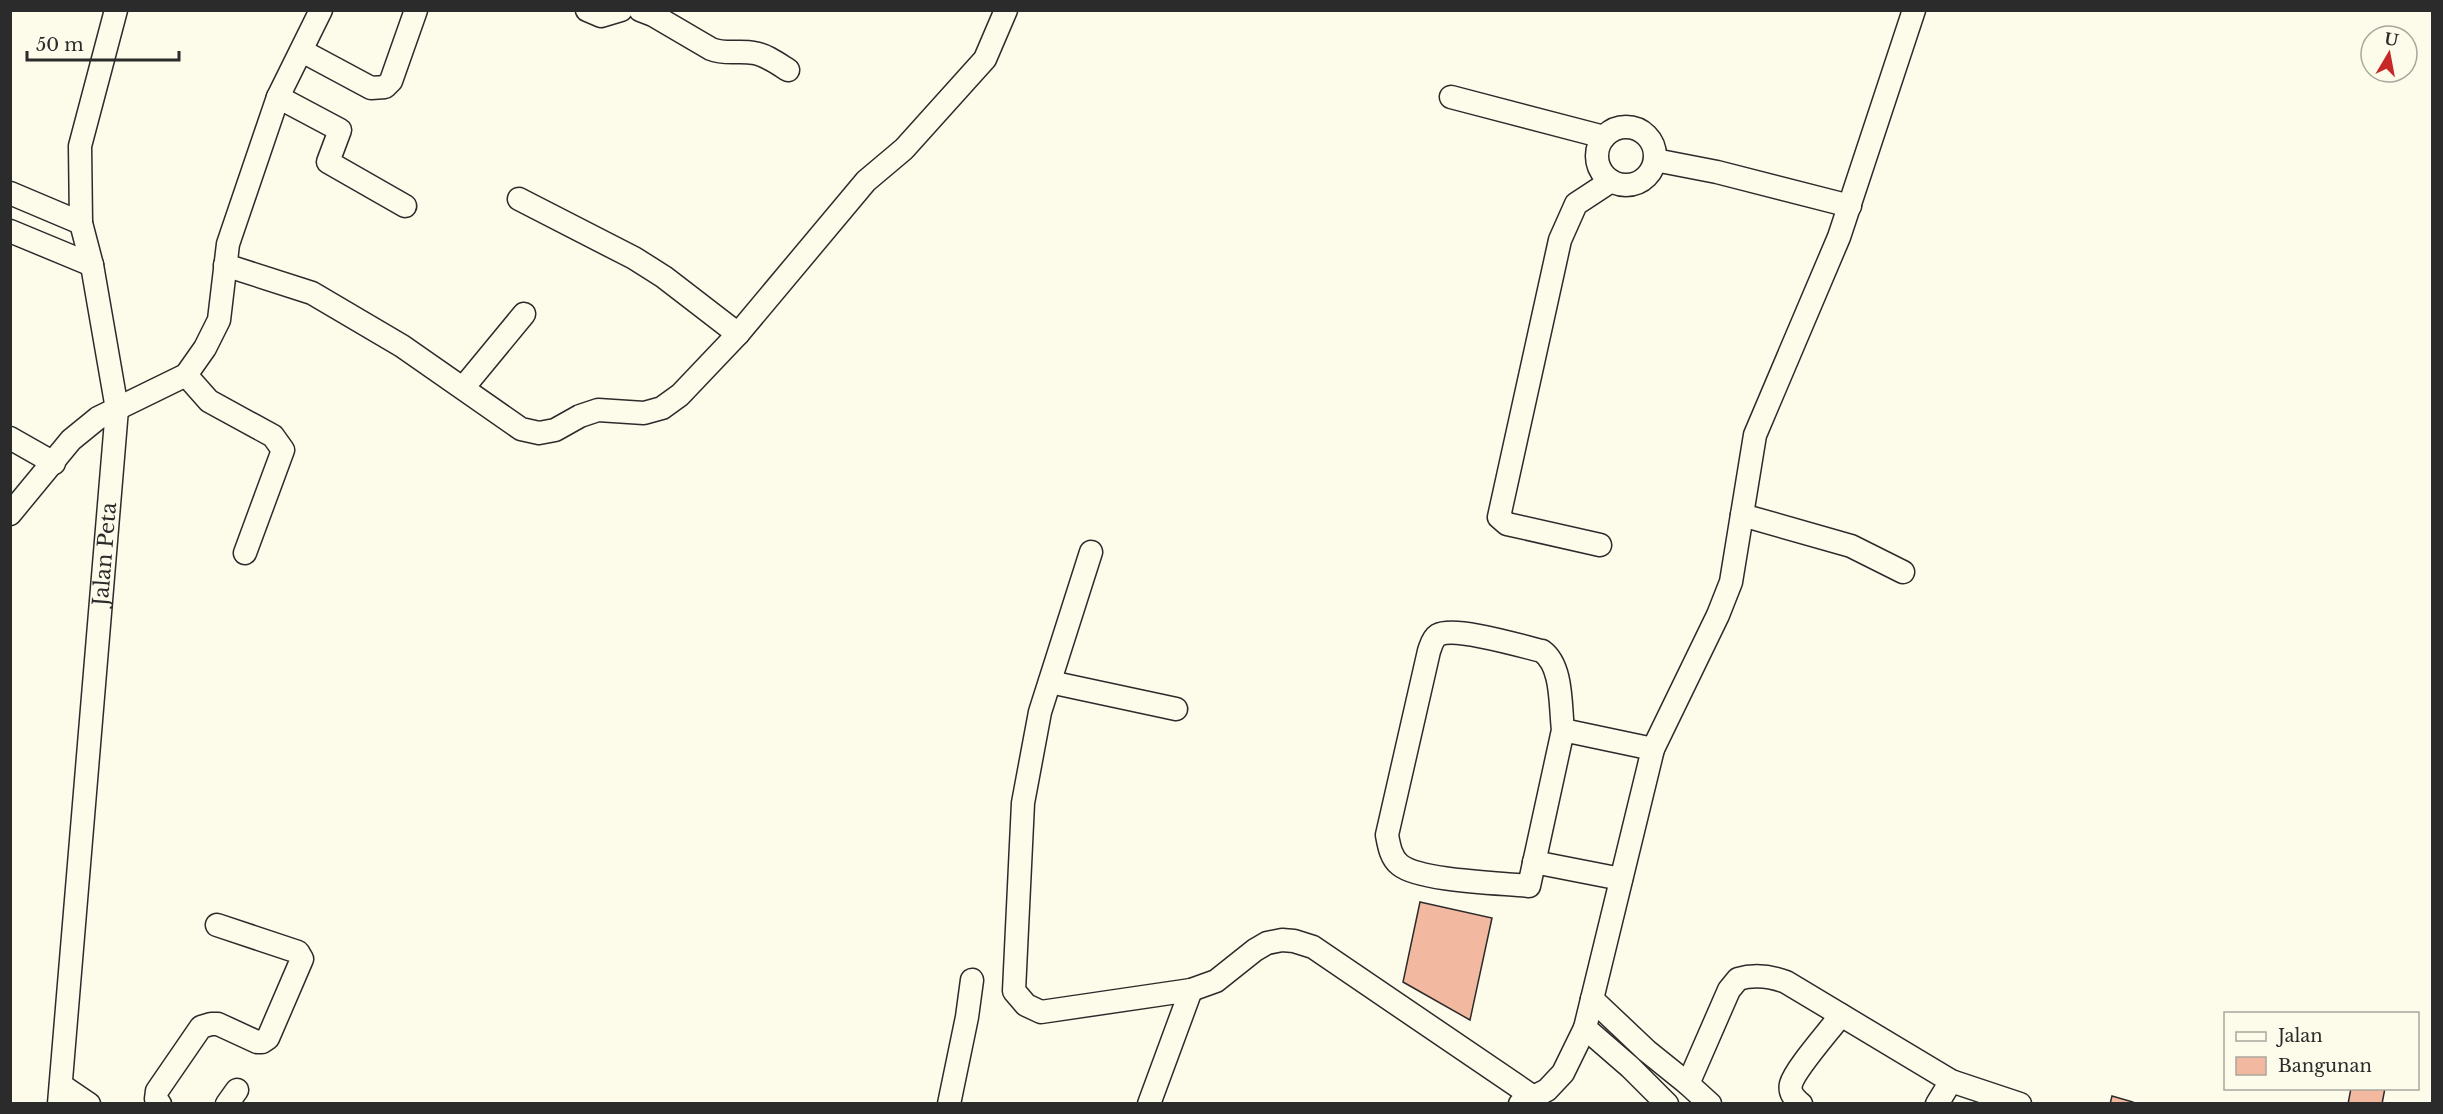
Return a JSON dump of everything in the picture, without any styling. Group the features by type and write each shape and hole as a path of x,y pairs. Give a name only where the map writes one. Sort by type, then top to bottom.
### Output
{"street":[{"name":"Jalan Peta","path":"60,1094 117,409 92,265 81,223 80,146 116,10"},
{"path":"10,514 71,440 98,418 186,375 205,348 219,320 228,244 278,97 321,10"},
{"path":"302,51 371,88 385,87 391,81 416,10"},
{"path":"587,10 601,16 621,10"},
{"path":"640,10 653,15 711,49 721,53 751,52 766,57 788,70"},
{"path":"225,265 312,293 402,346 521,429 539,433 555,430 579,416 598,410 644,413 662,408 680,395 738,334 866,181 904,149 985,59 1006,10"},
{"path":"1091,552 1040,712 1023,802 1014,991 1026,1005 1041,1012 1191,990 1216,981 1255,950 1268,943 1282,940 1294,941 1313,947 1539,1098 1563,1073 1585,1028 1653,749 1725,599 1731,582 1755,435 1836,244 1914,10"},
{"path":"278,97 340,130 328,162 405,206"},
{"path":"1451,97 1604,137"},
{"path":"1618,128 1642,132 1652,144 1655,160 1648,176 1630,185 1611,181 1603,174 1598,165 1597,155 1604,137 1618,128"},
{"path":"1655,160 1718,172 1850,206"},
{"path":"1600,545 1507,524 1499,517 1560,240 1576,204 1611,181"},
{"path":"10,193 81,223"},
{"path":"519,199 634,258 664,277 738,334"},
{"path":"10,231 92,265"},
{"path":"463,388 524,314"},
{"path":"186,375 209,401 273,436 283,450 245,553"},
{"path":"10,438 54,463"},
{"path":"1742,515 1851,546 1903,572"},
{"path":"1467,634 1542,651 1549,656 1555,668 1563,730 1534,862 1529,886 1427,875 1401,866 1394,857 1387,836 1432,642 1438,635 1467,634"},
{"path":"1050,682 1176,709"},
{"path":"1563,730 1653,749"},
{"path":"1534,862 1621,879"},
{"path":"160,1104 156,1100 157,1091 201,1027 218,1024 257,1042 268,1038 302,959 298,952 217,925"},
{"path":"1688,1084 1729,990 1738,979 1748,976 1773,977 1786,982 1951,1081 2020,1104"},
{"path":"949,1104 967,1017 972,980"},
{"path":"1149,1104 1191,990"},
{"path":"1592,999 1647,1051 1710,1104"},
{"path":"1801,1104 1794,1099 1791,1092 1794,1077 1841,1015"},
{"path":"1585,1028 1630,1067 1667,1104"},
{"path":"1937,1104 1951,1081"},
{"path":"60,1094 89,1104"}],"building":[{"path":"1420,902 1492,918 1470,1020 1403,982"},
{"path":"2351,1090 2385,1090 2382,1104 2348,1104"},
{"path":"2112,1096 2133,1102 2133,1104 2110,1104"}]}
